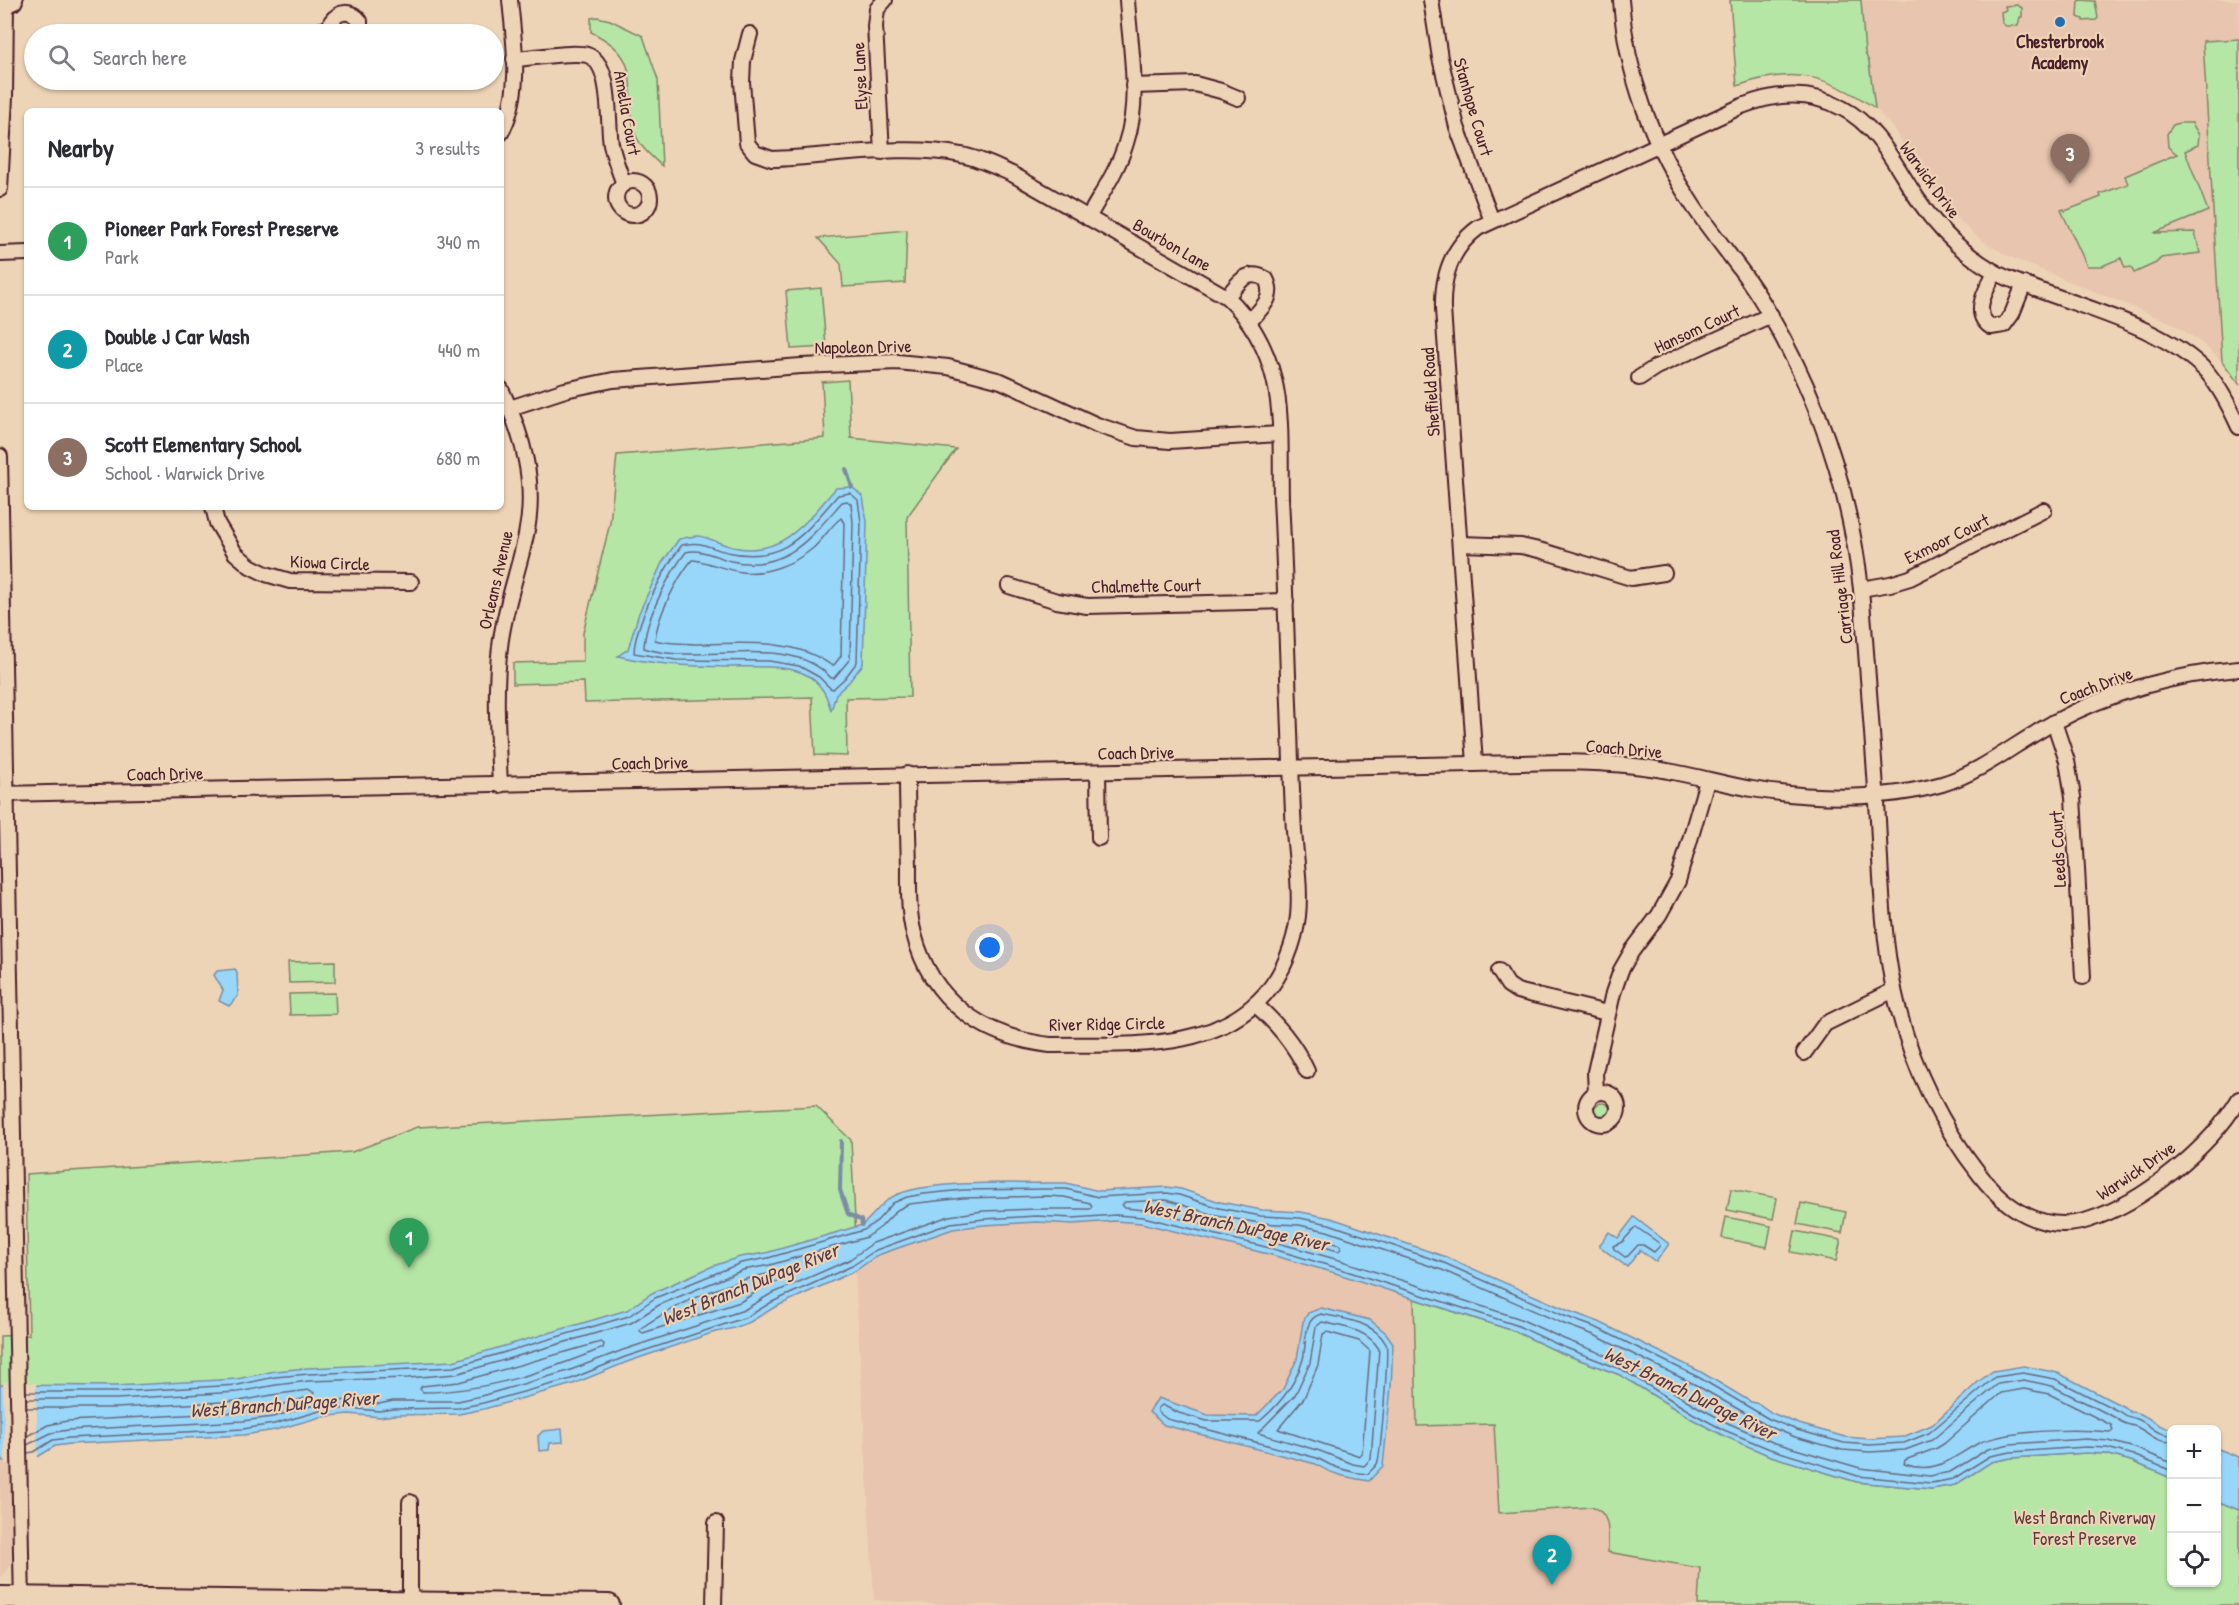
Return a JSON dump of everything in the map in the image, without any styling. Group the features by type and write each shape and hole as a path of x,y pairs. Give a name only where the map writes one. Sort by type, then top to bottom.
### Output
{"main road":[{"path":"0,1597 22,1601 410,1601 609,1605"}],"street":[{"path":"504,127 514,101 510,0"},
{"name":"Elyse Lane","path":"882,152 875,26 877,9 885,0"},
{"path":"1088,218 1120,160 1126,143 1134,100 1127,0"},
{"name":"Stanhope Court","path":"1431,0 1440,58 1457,127 1492,221"},
{"name":"Carriage Hill Road","path":"1621,0 1632,68 1639,95 1658,143 1683,191 1755,289 1771,315 1802,376 1831,451 1850,521 1861,589 1886,935 1894,990 1905,1032 1930,1095 1970,1162 1998,1197"},
{"path":"0,189 5,97 6,1"},
{"path":"332,24 334,17 344,13 350,6 360,24"},
{"name":"Bourbon Lane","path":"750,34 743,61 742,82 747,142 755,153 772,159 926,150 963,155 1012,174 1227,297 1249,322 1262,346 1274,378 1279,434 1291,768"},
{"name":"Amelia Court","path":"514,59 580,54 594,58 599,63 605,81 611,146 624,183"},
{"path":"1133,86 1195,84 1238,98"},
{"name":"Warwick Drive","path":"1658,143 1761,98 1786,95 1806,96 1829,102 1855,115 1880,140 1918,200 1938,226 1961,248 1995,272 2146,331 2181,350 2198,363 2217,385 2229,403 2239,427"},
{"name":"Sheffield Road","path":"1475,764 1443,293 1446,272 1462,242 1478,228 1658,143"},
{"path":"0,254 24,253"},
{"path":"1995,272 1980,308 1982,319 1991,327 2004,326 2012,314 2024,284"},
{"path":"1227,297 1242,279 1250,274 1266,279 1270,294 1267,301 1249,322"},
{"name":"Hansom Court","path":"1639,378 1656,367 1771,315"},
{"name":"Napoleon Drive","path":"510,408 565,390 613,380 801,366 897,362 948,367 1001,381 1097,425 1136,438 1170,441 1279,434"},
{"name":"Orleans Avenue","path":"500,785 497,678 500,646 526,534 530,500 525,451 518,425 504,395"},
{"path":"0,456 6,1096 18,1369 22,1601"},
{"name":"Kiowa Circle","path":"214,510 217,523 235,553 250,566 266,574 290,581 411,582"},
{"name":"Exmoor Court","path":"1861,589 1910,578 2044,510"},
{"path":"1460,544 1521,546 1631,578 1664,573"},
{"name":"Chalmette Court","path":"1009,586 1057,601 1087,606 1286,601"},
{"name":"Coach Drive","path":"3,794 500,785 907,774 1609,763 1669,771 1754,790 1799,794 1876,794 1910,791 1962,777 2054,722 2123,693 2205,673 2239,669"},
{"name":"Leeds Court","path":"2054,722 2067,761 2073,797 2084,977"},
{"name":"River Ridge Circle","path":"907,774 910,910 914,933 924,961 940,989 970,1017 1005,1036 1050,1045 1158,1043 1191,1038 1231,1021 1255,1004 1275,980 1289,954 1298,918 1299,890 1291,768"},
{"path":"1098,772 1099,838"},
{"path":"1596,1093 1595,1072 1607,1013 1621,970 1642,936 1659,915 1678,881 1707,781"},
{"path":"1499,971 1508,985 1517,991 1607,1013"},
{"path":"1804,1053 1825,1024 1894,990"},
{"path":"1255,1004 1281,1028 1299,1055 1306,1071"},
{"name":"Warwick Drive","path":"1998,1197 2026,1215 2048,1222 2072,1224 2101,1216 2139,1195 2184,1163 2237,1106"},
{"path":"410,1502 410,1601"},
{"path":"714,1605 716,1522"}],"shaded area":[{"path":"1861,0 2239,0 2239,39 2203,41 2222,361 2174,324 2010,257 1982,241 1955,217 1923,178 1918,166 1892,127 1875,108 1869,62 1866,56"},
{"path":"1115,1221 1141,1223 1268,1254 1414,1299 1417,1426 1494,1424 1591,1507 1604,1513 1608,1529 1608,1552 1700,1567 1698,1605 948,1605 874,1600 855,1272 878,1255 953,1229 1037,1222 1073,1224"},
{"path":"0,1454 3,1461 10,1460 12,1551 11,1562 0,1577"}],"green space":[{"path":"1730,0 1861,0 1865,53 1869,62 1875,108 1841,88 1809,77 1775,76 1737,86"},
{"path":"2079,0 2095,1 2098,18 2096,20 2083,21 2078,17"},
{"path":"2017,5 2022,8 2022,17 2020,17 2018,26 2006,26 2002,23 2001,12 2006,10 2005,6"},
{"path":"591,18 610,20 643,36 658,80 662,166 645,150 636,136 631,114 629,74 626,62 608,42 591,32"},
{"path":"2239,39 2239,384 2222,361 2203,41"},
{"path":"2192,123 2199,135 2198,145 2185,151 2208,211 2154,233 2195,232 2200,253 2161,258 2156,263 2134,273 2131,267 2125,268 2121,258 2102,266 2087,266 2061,210 2065,211 2101,197 2100,194 2128,184 2125,176 2177,154 2168,147 2167,134 2173,125"},
{"path":"907,230 905,283 843,287 841,264 818,238"},
{"path":"821,288 826,347 791,349 786,291"},
{"path":"848,380 851,438 956,449 907,517 910,697 846,698 847,756 815,755 812,697 585,703 584,682 513,684 513,663 583,661 583,633 610,523 617,455 825,438 822,382"},
{"path":"335,961 335,982 289,983 288,962"},
{"path":"335,993 336,1014 290,1015 289,994"},
{"path":"1602,1103 1610,1108 1611,1112 1606,1120 1602,1121 1594,1116 1593,1112 1598,1104"},
{"path":"816,1106 851,1140 856,1239 566,1360 0,1420 0,1336 29,1335 26,1174 352,1152 417,1127"},
{"path":"1731,1189 1777,1198 1773,1219 1727,1210"},
{"path":"1801,1203 1846,1212 1842,1233 1797,1224"},
{"path":"1726,1217 1771,1226 1767,1247 1722,1238"},
{"path":"1795,1231 1841,1240 1836,1261 1791,1252"},
{"name":"West Branch Riverway Forest Preserve","path":"1414,1299 1514,1331 1559,1352 1620,1375 1692,1419 1768,1455 1857,1482 1931,1489 1955,1485 1991,1462 2011,1458 2086,1453 2106,1454 2131,1461 2167,1476 2167,1587 2221,1587 2221,1503 2239,1510 2239,1605 1698,1605 1700,1568 1608,1552 1606,1519 1598,1510 1591,1507 1499,1513 1494,1424 1417,1426"}],"water":[{"path":"852,487 863,497 867,522 863,664 836,694 831,711 820,686 810,677 797,671 772,667 673,665 618,656 628,649 639,613 662,563 679,539 698,536 733,547 750,549 766,547 779,542 804,524 836,488"},
{"path":"235,969 238,996 229,1006 219,1001 223,990 214,975 217,971"},
{"name":"West Branch DuPage River","path":"1066,1183 1099,1191 1167,1187 1181,1189 1220,1202 1262,1210 1301,1212 1331,1218 1446,1257 1599,1322 1701,1372 1772,1413 1799,1424 1845,1437 1870,1439 1903,1437 1932,1425 1993,1371 2024,1366 2058,1373 2130,1412 2142,1415 2167,1428 2167,1476 2131,1461 2106,1454 2086,1453 2011,1458 1991,1462 1955,1485 1931,1489 1857,1482 1768,1455 1722,1435 1620,1375 1559,1352 1514,1331 1335,1273 1268,1254 1141,1223 1115,1221 1073,1224 1037,1222 953,1229 878,1255 855,1271 775,1307 750,1322 627,1362 573,1384 484,1409 459,1414 380,1417 349,1414 321,1417 275,1430 244,1435 70,1444 55,1446 36,1458 3,1461 0,1454 0,1385 115,1386 237,1379 275,1371 308,1368 453,1361 627,1310 652,1293 713,1266 740,1257 766,1253 862,1225 885,1202 902,1193 941,1185"},
{"path":"1634,1217 1669,1244 1656,1262 1640,1250 1627,1267 1599,1246 1609,1232 1618,1238"},
{"path":"1321,1308 1370,1320 1386,1333 1393,1343 1383,1466 1369,1481 1335,1473 1316,1464 1164,1425 1149,1412 1158,1398 1208,1415 1256,1416 1283,1389 1297,1359 1303,1322 1308,1313"},
{"path":"562,1429 563,1442 550,1443 549,1450 539,1451 538,1436 543,1431"},
{"path":"2221,1450 2239,1457 2239,1510 2221,1503"}],"pier":[{"path":"3,1382 36,1383 37,1461 5,1464"}],"waterway":[{"path":"846,469 852,487"},
{"path":"841,1141 840,1190 848,1214 861,1220 862,1225"}],"place":[{"name":"Chesterbrook Academy","path":"2060,22"},
{"name":"Scott Elementary School","path":"2070,184"},
{"name":"Pioneer Park Forest Preserve","path":"409,1268"},
{"name":"Double J Car Wash","path":"1552,1585"}]}
